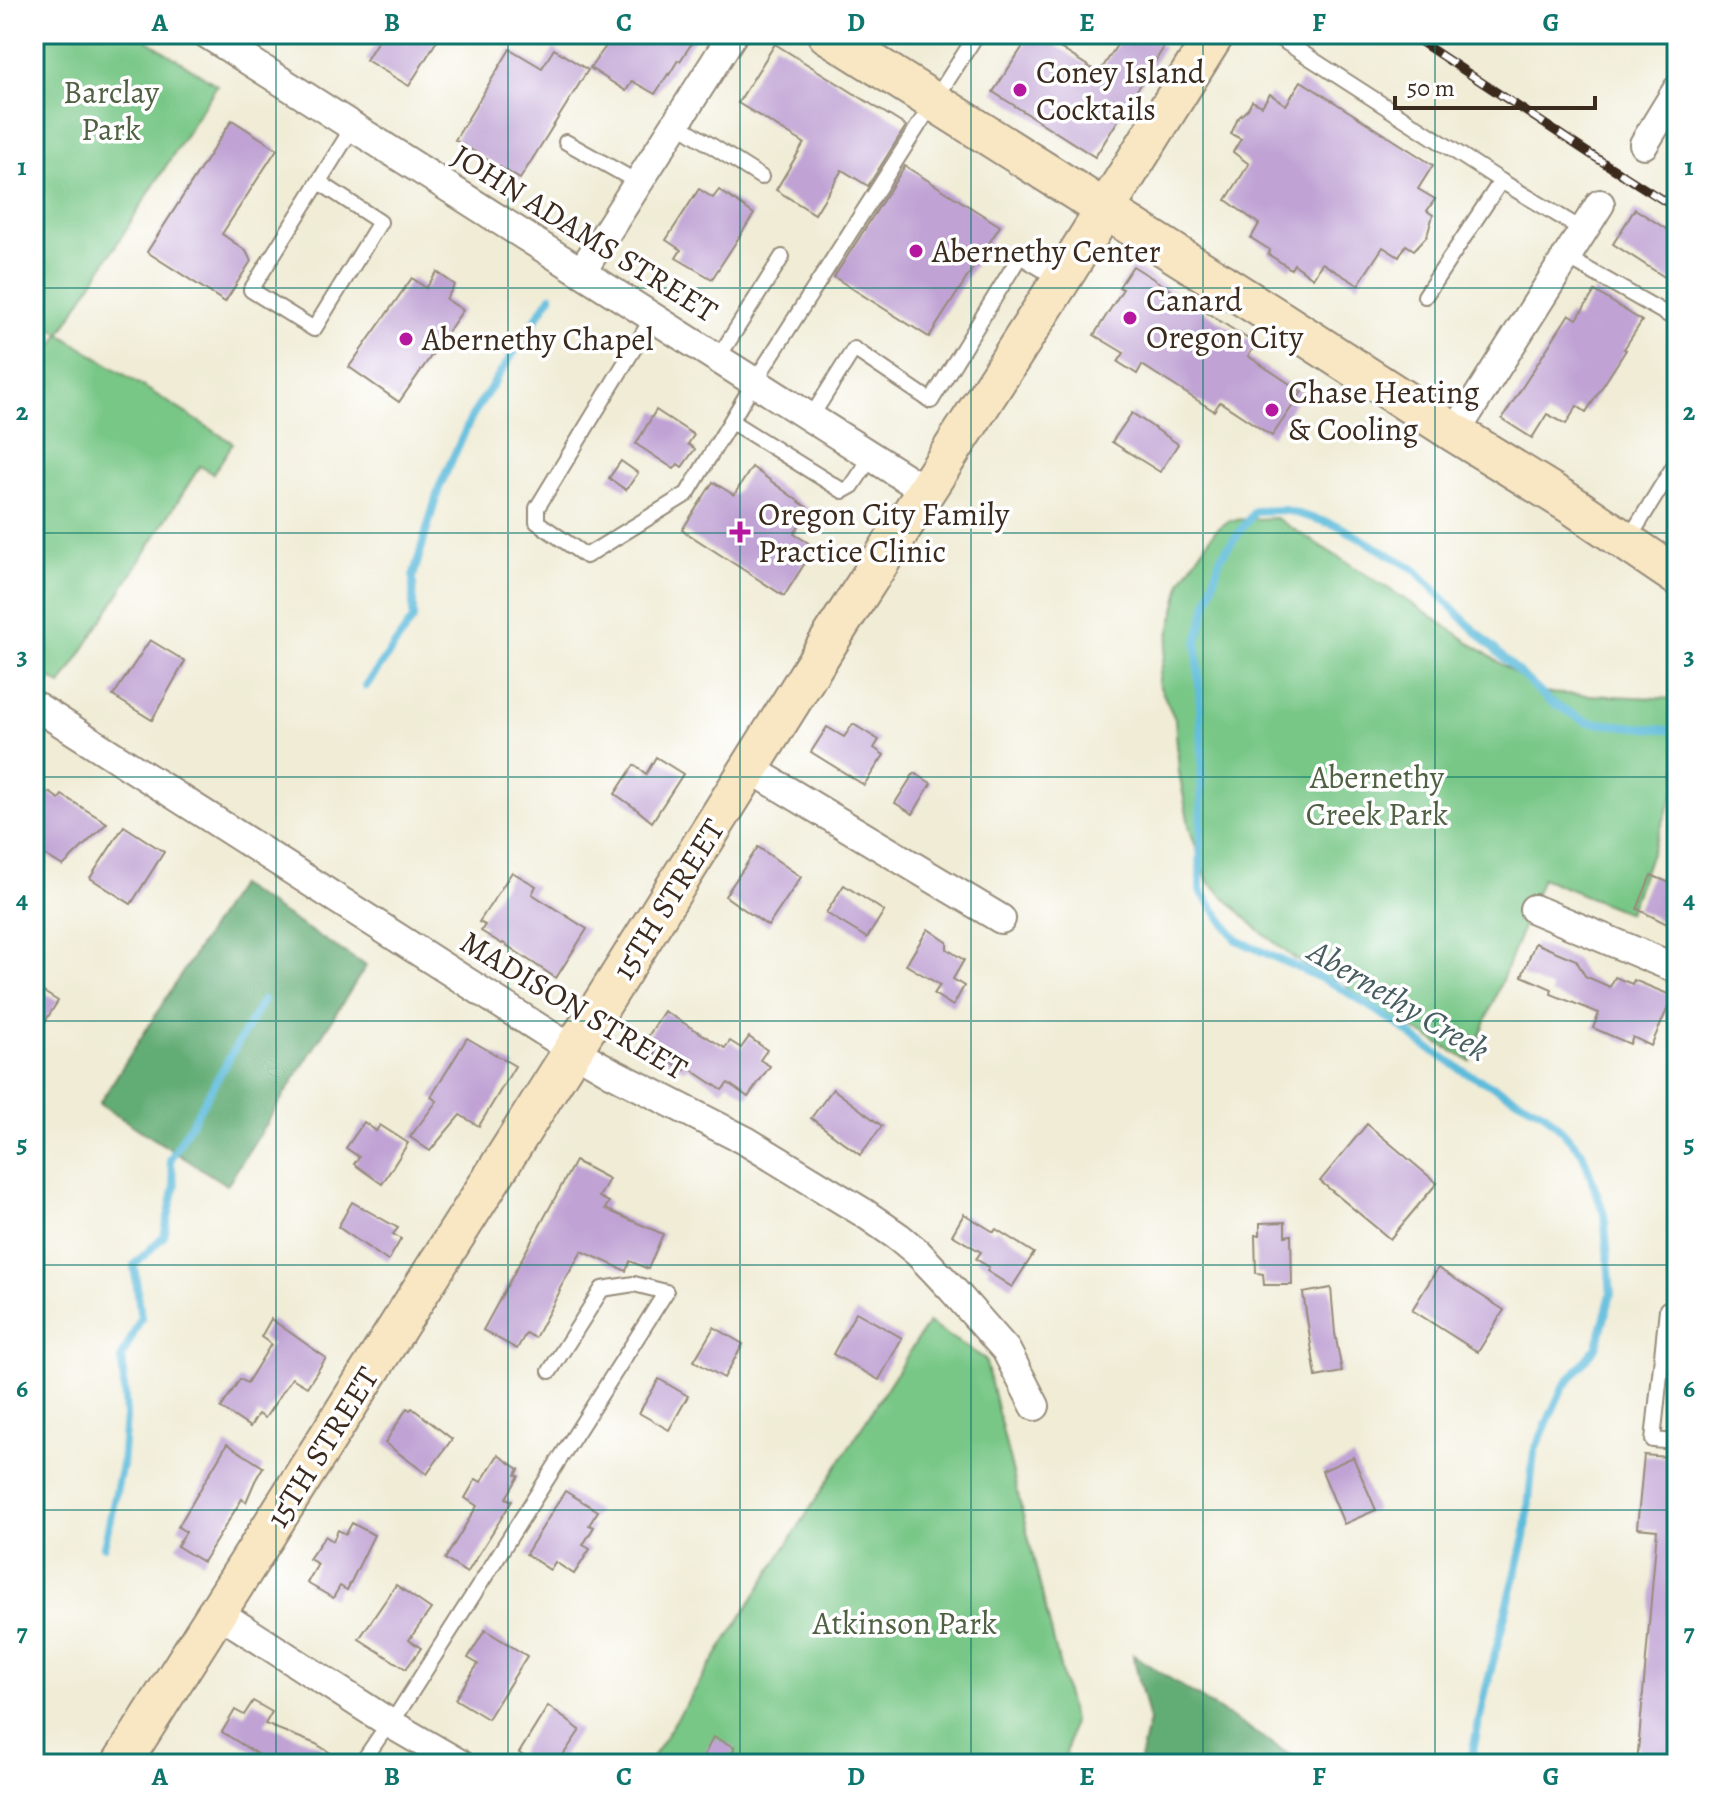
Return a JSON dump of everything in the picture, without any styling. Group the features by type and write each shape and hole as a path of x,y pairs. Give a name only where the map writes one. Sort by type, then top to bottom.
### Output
{"street":[{"name":"JOHN ADAMS STREET","path":"207,34 926,491"},
{"path":"582,271 733,34"},
{"path":"827,34 1572,505 1677,576"},
{"name":"15TH STREET","path":"121,1764 749,768 1105,211 1207,40"},
{"path":"1644,144 1677,90"},
{"path":"1455,433 1600,204"},
{"name":"MADISON STREET","path":"34,705 573,1050 746,1141 900,1238 927,1262 1006,1350 1035,1406"},
{"path":"749,768 1001,919"},
{"path":"1534,909 1677,969"},
{"path":"217,1612 391,1724 460,1764"}],"lane":[{"path":"653,317 537,508 537,522 586,556 687,494 755,381 977,34"},
{"path":"1273,34 1501,181 1583,230"},
{"path":"676,123 761,177"},
{"path":"319,182 380,222 314,329 251,290 353,127"},
{"path":"566,142 639,183"},
{"path":"1425,296 1501,181"},
{"path":"811,417 854,349 931,401 1020,256 1061,280"},
{"path":"718,358 782,257"},
{"path":"1566,257 1677,320"},
{"path":"732,422 843,491 852,486 872,456"},
{"path":"1626,542 1677,461"},
{"path":"361,1764 391,1724 666,1292 634,1284 602,1289 550,1371"},
{"path":"1677,1310 1667,1309 1653,1440 1677,1442"}],"green space":[{"name":"Barclay Park","path":"34,34 137,34 217,85 60,334 34,317"},
{"path":"60,334 233,443 213,474 200,466 61,685 34,668 34,375"},
{"name":"Abernethy Creek Park","path":"1276,518 1413,604 1544,693 1677,699 1677,786 1628,913 1542,878 1470,1061 1353,995 1343,978 1327,980 1294,958 1255,927 1208,881 1190,830 1179,772 1175,719 1158,683 1182,580 1215,531 1230,520"},
{"path":"238,885 366,966 227,1185 99,1104"},
{"name":"Atkinson Park","path":"928,1323 985,1359 1073,1721 1064,1764 648,1764"},
{"path":"1133,1655 1304,1764 1139,1764 1149,1721"}],"building":[{"path":"382,34 441,34 409,86 366,60"},
{"path":"615,34 698,34 655,94 632,81 626,91 590,68"},
{"path":"1031,34 1038,34 1099,73 1124,34 1143,34 1164,47 1095,157 993,92"},
{"path":"775,44 906,126 868,186 842,170 815,214 776,190 804,143 738,103"},
{"path":"510,49 542,68 554,49 588,70 520,179 455,140"},
{"path":"1301,81 1433,165 1418,189 1435,199 1427,211 1433,215 1427,236 1414,250 1406,245 1399,257 1383,247 1358,285 1322,263 1313,278 1294,264 1291,269 1251,238 1259,224 1226,200 1249,164 1233,152 1241,139 1231,134 1238,118 1252,101 1262,106 1270,94 1286,105"},
{"path":"232,120 277,149 222,234 246,251 251,261 225,302 147,252"},
{"name":"Abernethy Center","path":"905,166 1000,226 929,337 834,277"},
{"path":"699,189 713,198 719,190 754,214 712,279 676,258 681,250 666,240"},
{"path":"1635,209 1677,236 1677,285 1613,244"},
{"path":"1133,266 1256,344 1248,356 1302,392 1272,436 1220,402 1214,411 1142,365 1137,374 1118,362 1124,353 1094,335 1123,289 1119,287"},
{"name":"Abernethy Chapel","path":"437,272 455,285 446,299 463,310 399,402 349,367 412,278 426,288"},
{"path":"1595,291 1642,321 1586,412 1577,406 1566,424 1547,414 1532,438 1502,419 1569,314 1577,319"},
{"path":"656,410 694,435 688,444 695,449 682,467 678,464 674,469 636,444"},
{"path":"1132,413 1178,444 1160,472 1112,442"},
{"path":"621,461 638,473 626,490 609,478"},
{"name":"Oregon City Family Practice Clinic","path":"752,467 809,509 794,534 815,547 784,596 682,530 713,482 734,495"},
{"path":"150,640 185,661 152,720 113,696"},
{"path":"853,724 879,740 874,748 884,755 864,785 811,752 827,727 844,737"},
{"path":"656,757 683,774 652,822 615,794 634,765 646,774"},
{"path":"914,773 931,783 913,814 895,803"},
{"path":"49,792 59,799 62,795 107,823 63,866 34,848 34,817"},
{"path":"124,826 164,852 131,904 90,878"},
{"path":"758,847 801,877 768,926 725,896"},
{"path":"512,872 536,886 532,894 587,929 556,978 481,931 485,925 479,922"},
{"path":"1651,875 1677,886 1677,929 1637,909"},
{"path":"844,885 884,911 867,938 826,913"},
{"path":"928,929 947,942 947,949 964,960 953,979 964,986 953,1006 934,994 940,985 906,965"},
{"path":"1535,943 1576,960 1585,976 1610,987 1615,977 1632,984 1634,980 1673,996 1651,1046 1633,1037 1630,1044 1593,1028 1599,1013 1551,994 1552,989 1522,976"},
{"path":"34,986 58,1001 34,1039"},
{"path":"664,1011 725,1048 730,1041 741,1048 749,1037 767,1050 760,1060 770,1066 748,1097 728,1083 722,1090 687,1067 685,1070 642,1046"},
{"path":"467,1038 515,1066 479,1126 460,1115 430,1151 410,1137 437,1101 431,1097"},
{"path":"833,1089 882,1126 860,1155 811,1118"},
{"path":"364,1122 376,1131 380,1125 408,1143 382,1184 354,1164 359,1157 346,1148"},
{"path":"1367,1124 1437,1183 1390,1239 1320,1181"},
{"path":"575,1161 609,1179 599,1197 609,1202 605,1209 663,1234 648,1269 630,1261 626,1271 582,1251 535,1338 526,1333 517,1349 483,1330"},
{"path":"352,1202 398,1228 393,1234 401,1239 388,1261 338,1227"},
{"path":"964,1214 994,1232 996,1229 1034,1253 1012,1287 987,1271 989,1267 976,1259 981,1252 952,1235"},
{"path":"1285,1222 1285,1236 1291,1235 1292,1285 1264,1285 1263,1274 1256,1273 1255,1235 1260,1235 1260,1223"},
{"path":"1438,1268 1504,1310 1478,1352 1412,1310"},
{"path":"1331,1288 1342,1372 1316,1377 1303,1293"},
{"path":"856,1312 902,1338 879,1380 833,1354"},
{"path":"271,1319 326,1358 307,1387 292,1378 265,1418 258,1414 250,1427 221,1408 240,1379 247,1383 271,1344 261,1337"},
{"path":"714,1327 743,1344 724,1378 694,1361"},
{"path":"659,1379 688,1396 669,1430 639,1413"},
{"path":"407,1408 412,1408 452,1439 427,1474 385,1443"},
{"path":"227,1444 263,1467 246,1502 242,1499 203,1562 177,1546 186,1532 178,1527"},
{"path":"498,1455 519,1469 516,1475 519,1476 506,1498 512,1501 467,1573 445,1559 477,1506 465,1498 476,1479 481,1482"},
{"path":"1644,1455 1677,1458 1677,1764 1637,1764 1657,1530 1637,1528"},
{"path":"1353,1457 1376,1510 1344,1524 1322,1471"},
{"path":"565,1491 598,1511 589,1525 594,1527 583,1545 590,1549 574,1574 555,1562 550,1570 526,1554"},
{"path":"352,1523 374,1535 347,1590 340,1586 333,1598 307,1583 318,1564 309,1559 325,1536 333,1541 338,1530 346,1534"},
{"path":"396,1585 431,1609 409,1640 421,1648 406,1669 359,1639"},
{"path":"485,1630 527,1656 488,1719 455,1699 478,1664 468,1658"},
{"path":"253,1701 272,1712 265,1724 316,1744 348,1764 273,1764 222,1732 235,1710 244,1715"},
{"path":"548,1706 580,1730 557,1764 536,1764 519,1753"},
{"path":"713,1737 735,1747 727,1764 700,1764"}],"waterway":[{"path":"366,686 413,619 413,577 439,488 472,416 551,296"},
{"name":"Abernethy Creek","path":"1470,1764 1525,1537 1534,1452 1562,1389 1597,1346 1611,1294 1604,1214 1582,1152 1545,1113 1465,1072 1336,985 1237,940 1200,890 1202,749 1197,642 1220,558 1255,511 1285,510 1339,526 1414,569 1548,700 1586,722 1677,731"},
{"path":"104,1546 122,1465 126,1416 122,1357 141,1318 134,1265 164,1236 175,1186 170,1160 263,1000"}],"railway":[{"path":"1409,34 1677,209"}],"place":[{"name":"Coney Island Cocktails","path":"1020,90"},
{"name":"Abernethy Center","path":"916,251"},
{"name":"Canard Oregon City","path":"1130,318"},
{"name":"Abernethy Chapel","path":"406,339"},
{"name":"Chase Heating & Cooling","path":"1272,410"},
{"name":"Oregon City Family Practice Clinic","path":"740,532"}]}
